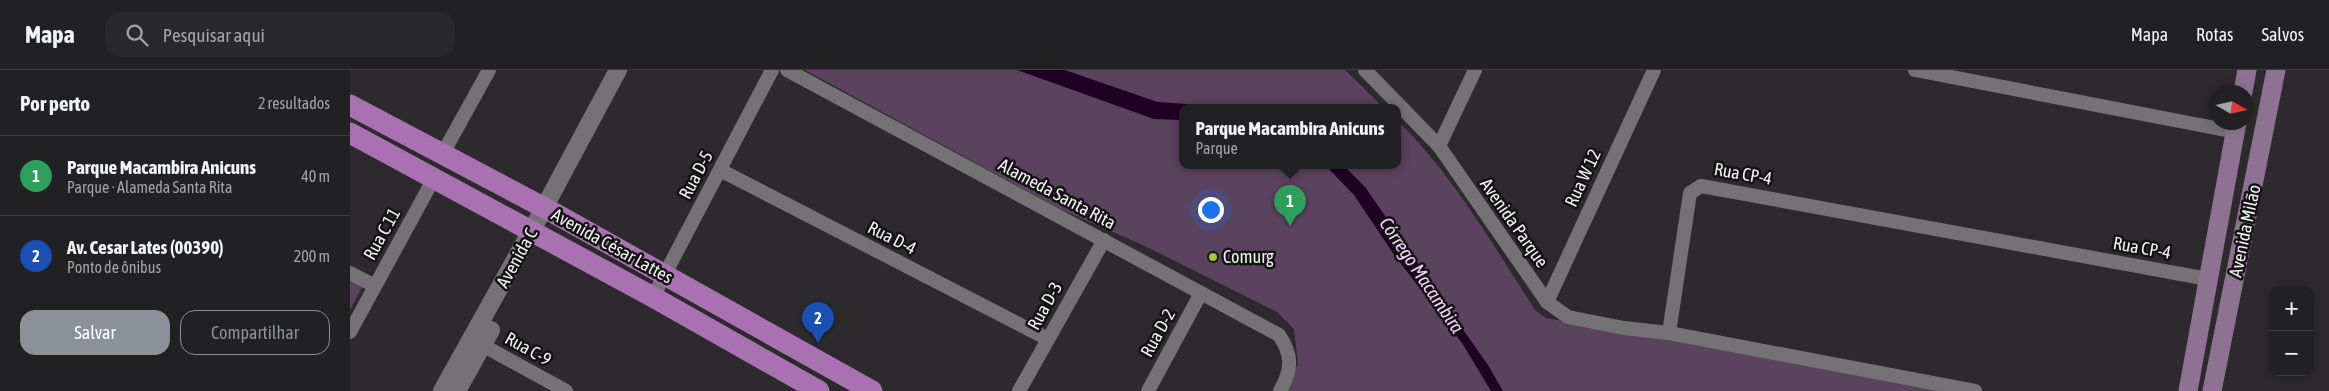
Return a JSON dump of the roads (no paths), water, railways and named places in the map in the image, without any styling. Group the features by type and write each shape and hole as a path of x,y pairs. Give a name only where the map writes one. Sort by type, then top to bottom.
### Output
{"main road":[{"path":"2244,85 2247,70"},
{"name":"Avenida Milão","path":"2212,391 2276,70"},
{"name":"Avenida César Lattes","path":"350,105 549,211 872,391"},
{"name":"Avenida Milão","path":"2188,391 2235,130"},
{"name":"Avenida César Lattes","path":"350,133 433,180 653,297 819,391"}],"street":[{"path":"442,155 489,70"},
{"name":"Avenida C","path":"549,211 618,70"},
{"name":"Avenida C","path":"442,391 477,342 629,70"},
{"name":"Rua D-5","path":"653,297 772,70"},
{"name":"Alameda Santa Rita","path":"787,70 1279,335 1288,349 1290,366 1280,391"},
{"name":"Avenida Parque","path":"1366,70 1399,104"},
{"path":"1439,146 1475,70"},
{"name":"Rua W 12","path":"1546,302 1654,70"},
{"path":"1914,70 2209,122"},
{"name":"Avenida Parque","path":"1401,106 1439,146 1546,302 1568,317 1624,328 1668,333"},
{"name":"Rua D-4","path":"720,170 1048,339"},
{"name":"Rua C 11","path":"350,332 433,180"},
{"name":"Rua CP-4","path":"1668,333 1690,193 1701,186 2208,279"},
{"name":"Rua D-3","path":"1019,391 1104,240"},
{"path":"350,273 375,286"},
{"name":"Rua D-2","path":"1148,391 1202,293"},
{"path":"1668,333 1975,391"},
{"name":"Avenida C","path":"458,391 477,342"},
{"name":"Rua C-9","path":"477,342 566,391"}],"water":[{"path":"1017,70 1058,70 1156,104 1179,106 1179,120 1154,119"},
{"path":"1329,169 1344,169 1363,188 1488,365 1503,391 1491,391 1462,343 1395,256 1354,195"}],"waterway":[{"name":"Córrego Macambira","path":"1058,70 1156,104 1179,106"},
{"name":"Córrego Macambira","path":"1344,169 1363,188 1408,253"},
{"name":"Córrego Macambira","path":"1412,259 1453,318"}],"place":[{"name":"Parque Macambira Anicuns","path":"1290,226"},
{"name":"Comurg","path":"1213,257"},
{"name":"Av. Cesar Lates (00390)","path":"818,343"}]}
